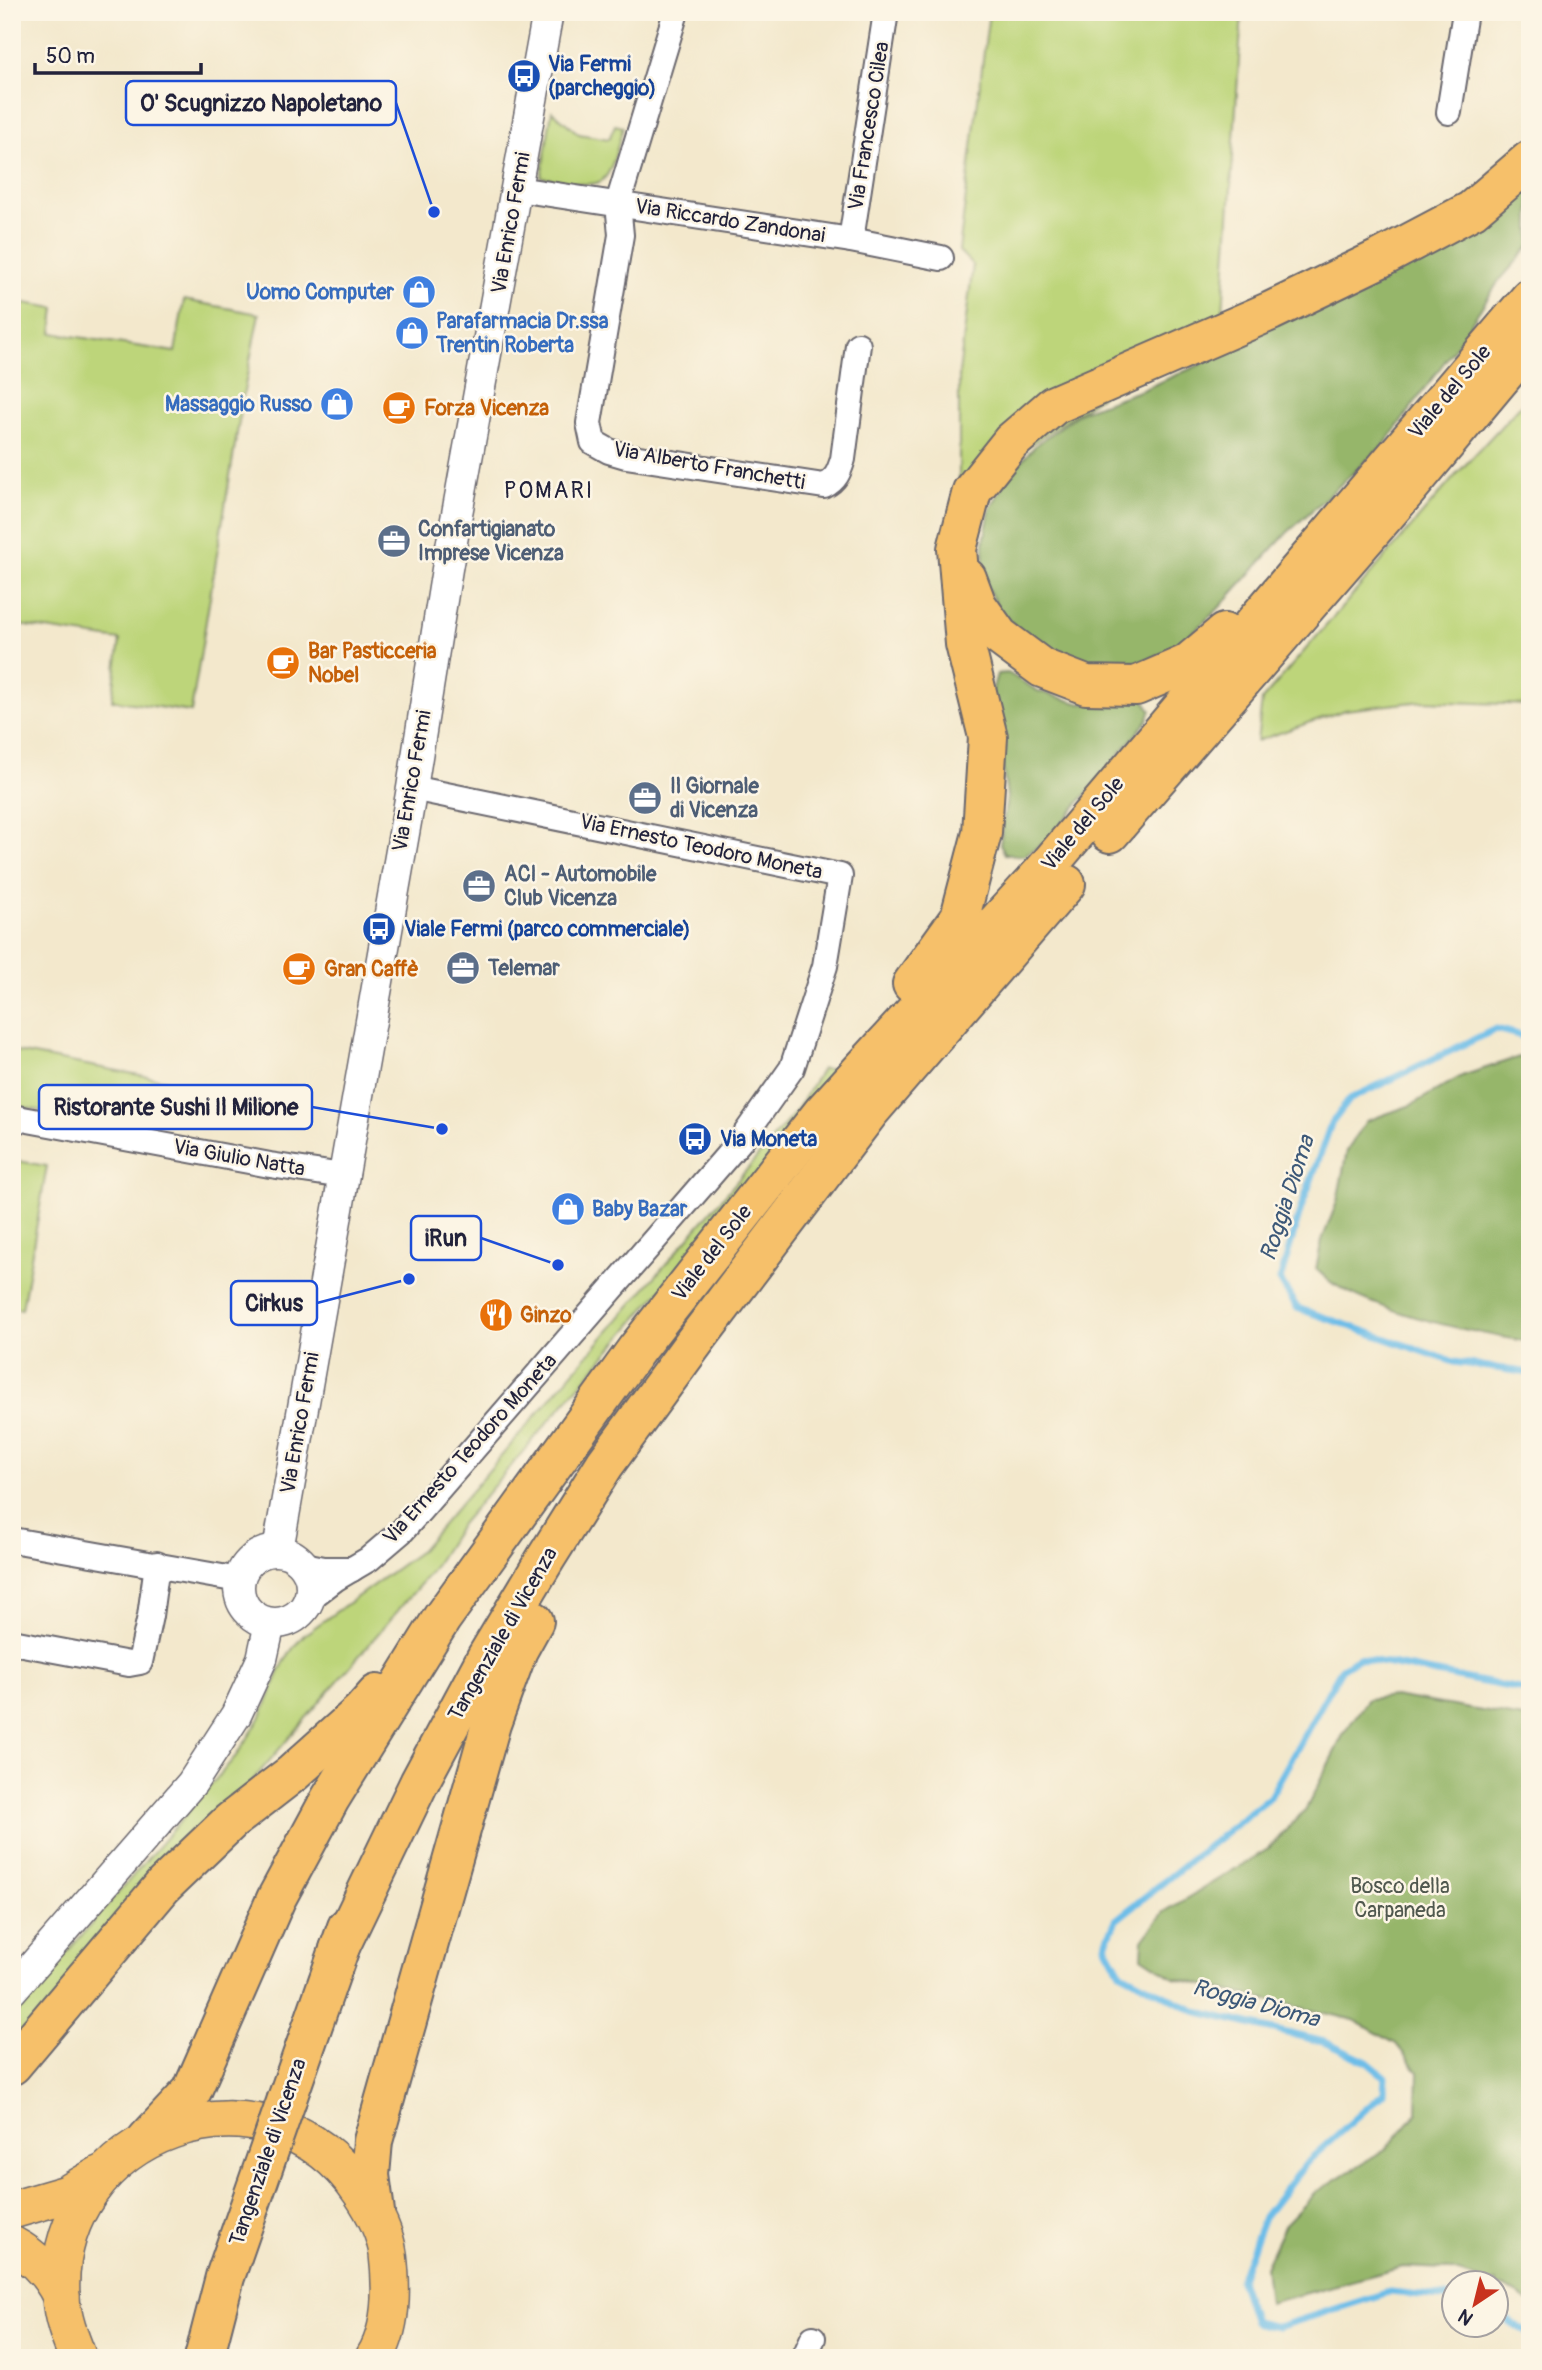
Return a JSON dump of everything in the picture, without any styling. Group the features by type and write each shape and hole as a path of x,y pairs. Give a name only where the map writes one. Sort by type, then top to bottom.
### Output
{"highway":[{"path":"823,1112 869,1041 960,917 982,833 988,737 965,644 957,549 972,491 1011,442 1054,405 1272,311 1383,257 1472,210 1530,160"},
{"name":"Viale del Sole","path":"636,1350 823,1112 1042,873 1530,298"},
{"name":"Viale del Sole","path":"698,1337 870,1111 1407,490 1530,342"},
{"path":"1407,490 1530,367"},
{"path":"957,549 977,605 999,636 1042,668 1086,685 1136,686 1187,664 1303,566"},
{"path":"374,2212 370,2175 373,2141 491,1724 518,1650 698,1337"},
{"name":"Tangenziale di Vicenza","path":"339,1949 419,1783 487,1656 605,1464 698,1337"},
{"path":"147,2139 192,2091 275,1899 330,1799 442,1618 636,1350"},
{"name":"Tangenziale di Vicenza","path":"204,2358 225,2277 286,2099 402,1783 482,1614 636,1350"},
{"path":"12,2065 163,1886 231,1821 293,1773 361,1712 442,1618"}],"main road":[{"path":"78,2358 66,2329 61,2297 64,2251 79,2209 105,2172 147,2139 188,2124 232,2120 276,2127 316,2146 350,2175 374,2212 387,2246 392,2282 388,2318 379,2356"},
{"path":"12,2210 67,2193 105,2172"},
{"path":"12,2245 41,2266 61,2297"}],"street":[{"name":"Via Enrico Fermi","path":"278,1550 412,788 447,569 548,12"},
{"name":"Via Alberto Franchetti","path":"677,12 618,203 621,235 589,423 593,442 626,456 824,486 833,481 843,459 858,345"},
{"name":"Via Francesco Cilea","path":"851,240 886,12"},
{"path":"1449,112 1465,12"},
{"name":"Via Riccardo Zandonai","path":"517,189 851,240 941,258"},
{"name":"Via Ernesto Teodoro Moneta","path":"270,1623 290,1621 305,1608 310,1598 369,1559 403,1530 741,1140 792,1068 825,966 840,876 412,788"},
{"name":"Via Giulio Natta","path":"12,1117 270,1166 343,1176"},
{"path":"12,1540 239,1580"},
{"path":"12,1990 192,1783 236,1715 262,1659 270,1623 259,1620 242,1603 239,1580 249,1562 267,1551 278,1550 293,1555 304,1565 311,1581 310,1598"},
{"path":"12,1642 129,1664 139,1662 150,1616 157,1564"},
{"path":"304,1565 324,1569 352,1569"}],"green space":[{"path":"989,12 1242,12 1223,313 959,493 959,373 973,265 959,251"},
{"path":"552,111 579,134 609,139 615,125 623,127 612,165 607,176 600,182 579,183 541,177"},
{"path":"1530,184 1530,246 1499,281 1456,346 1384,445 1287,533 1218,609 1178,646 1148,660 1122,665 1089,664 1028,639 1000,612 983,579 984,541 990,509 1010,473 1036,445 1082,411 1142,390 1197,366"},
{"path":"184,300 259,314 191,712 112,700 120,640 12,624 12,301 55,308 52,333 175,352"},
{"path":"1530,395 1530,705 1423,701 1345,710 1257,741 1262,700 1456,475"},
{"path":"1008,673 1038,691 1081,704 1143,698 1151,710 1147,721 1047,841 1023,856 1005,854 1000,844 1007,797 992,691 997,674"},
{"path":"12,1051 166,1080 154,1128 12,1106"},
{"path":"1519,1057 1530,1061 1530,1342 1456,1328 1381,1306 1334,1284 1316,1269 1322,1240 1337,1202 1347,1151 1366,1121 1411,1105 1462,1076"},
{"path":"822,1069 837,1069 793,1136 461,1524 430,1573 12,2062 12,2016 236,1756 260,1718 282,1666 295,1646 304,1635 419,1552 796,1111"},
{"path":"12,1160 47,1166 22,1309 12,1308"},
{"name":"Bosco della Carpaneda","path":"1394,1696 1530,1719 1530,2303 1510,2290 1510,2268 1403,2267 1269,2303 1265,2267 1285,2224 1316,2192 1387,2148 1417,2113 1418,2072 1396,2044 1354,2020 1174,1978 1142,1957 1143,1940 1164,1912 1268,1849 1306,1809 1344,1733 1368,1699"}],"waterway":[{"name":"Roggia Dioma","path":"1530,1038 1496,1029 1350,1099 1331,1124 1301,1208 1280,1280 1297,1308 1454,1362 1530,1373"},
{"name":"Roggia Dioma","path":"1440,2297 1389,2292 1278,2327 1254,2322 1240,2280 1264,2217 1307,2162 1384,2093 1385,2077 1367,2062 1324,2042 1195,2011 1120,1972 1105,1945 1116,1920 1270,1797 1342,1668 1359,1658 1530,1691"},
{"name":"Roggia Dioma","path":"1510,2322 1527,2332 1530,2337"}],"place":[{"name":"Via Fermi (parcheggio)","path":"524,76"},
{"name":"O' Scugnizzo Napoletano","path":"434,212"},
{"name":"Uomo Computer","path":"419,292"},
{"name":"Parafarmacia Dr.ssa Trentin Roberta","path":"412,333"},
{"name":"Massaggio Russo","path":"337,404"},
{"name":"Forza Vicenza","path":"399,408"},
{"name":"Confartigianato Imprese Vicenza","path":"394,541"},
{"name":"Bar Pasticceria Nobel","path":"283,663"},
{"name":"Il Giornale di Vicenza","path":"645,798"},
{"name":"ACI - Automobile Club Vicenza","path":"479,886"},
{"name":"Viale Fermi (parco commerciale)","path":"379,929"},
{"name":"Telemar","path":"463,968"},
{"name":"Gran Caffè","path":"299,969"},
{"name":"Ristorante Sushi Il Milione","path":"442,1129"},
{"name":"Via Moneta","path":"695,1139"},
{"name":"Baby Bazar","path":"568,1209"},
{"name":"iRun","path":"558,1265"},
{"name":"Cirkus","path":"409,1279"},
{"name":"Ginzo","path":"496,1315"}],"district":[{"name":"POMARI","path":"549,490"}]}
